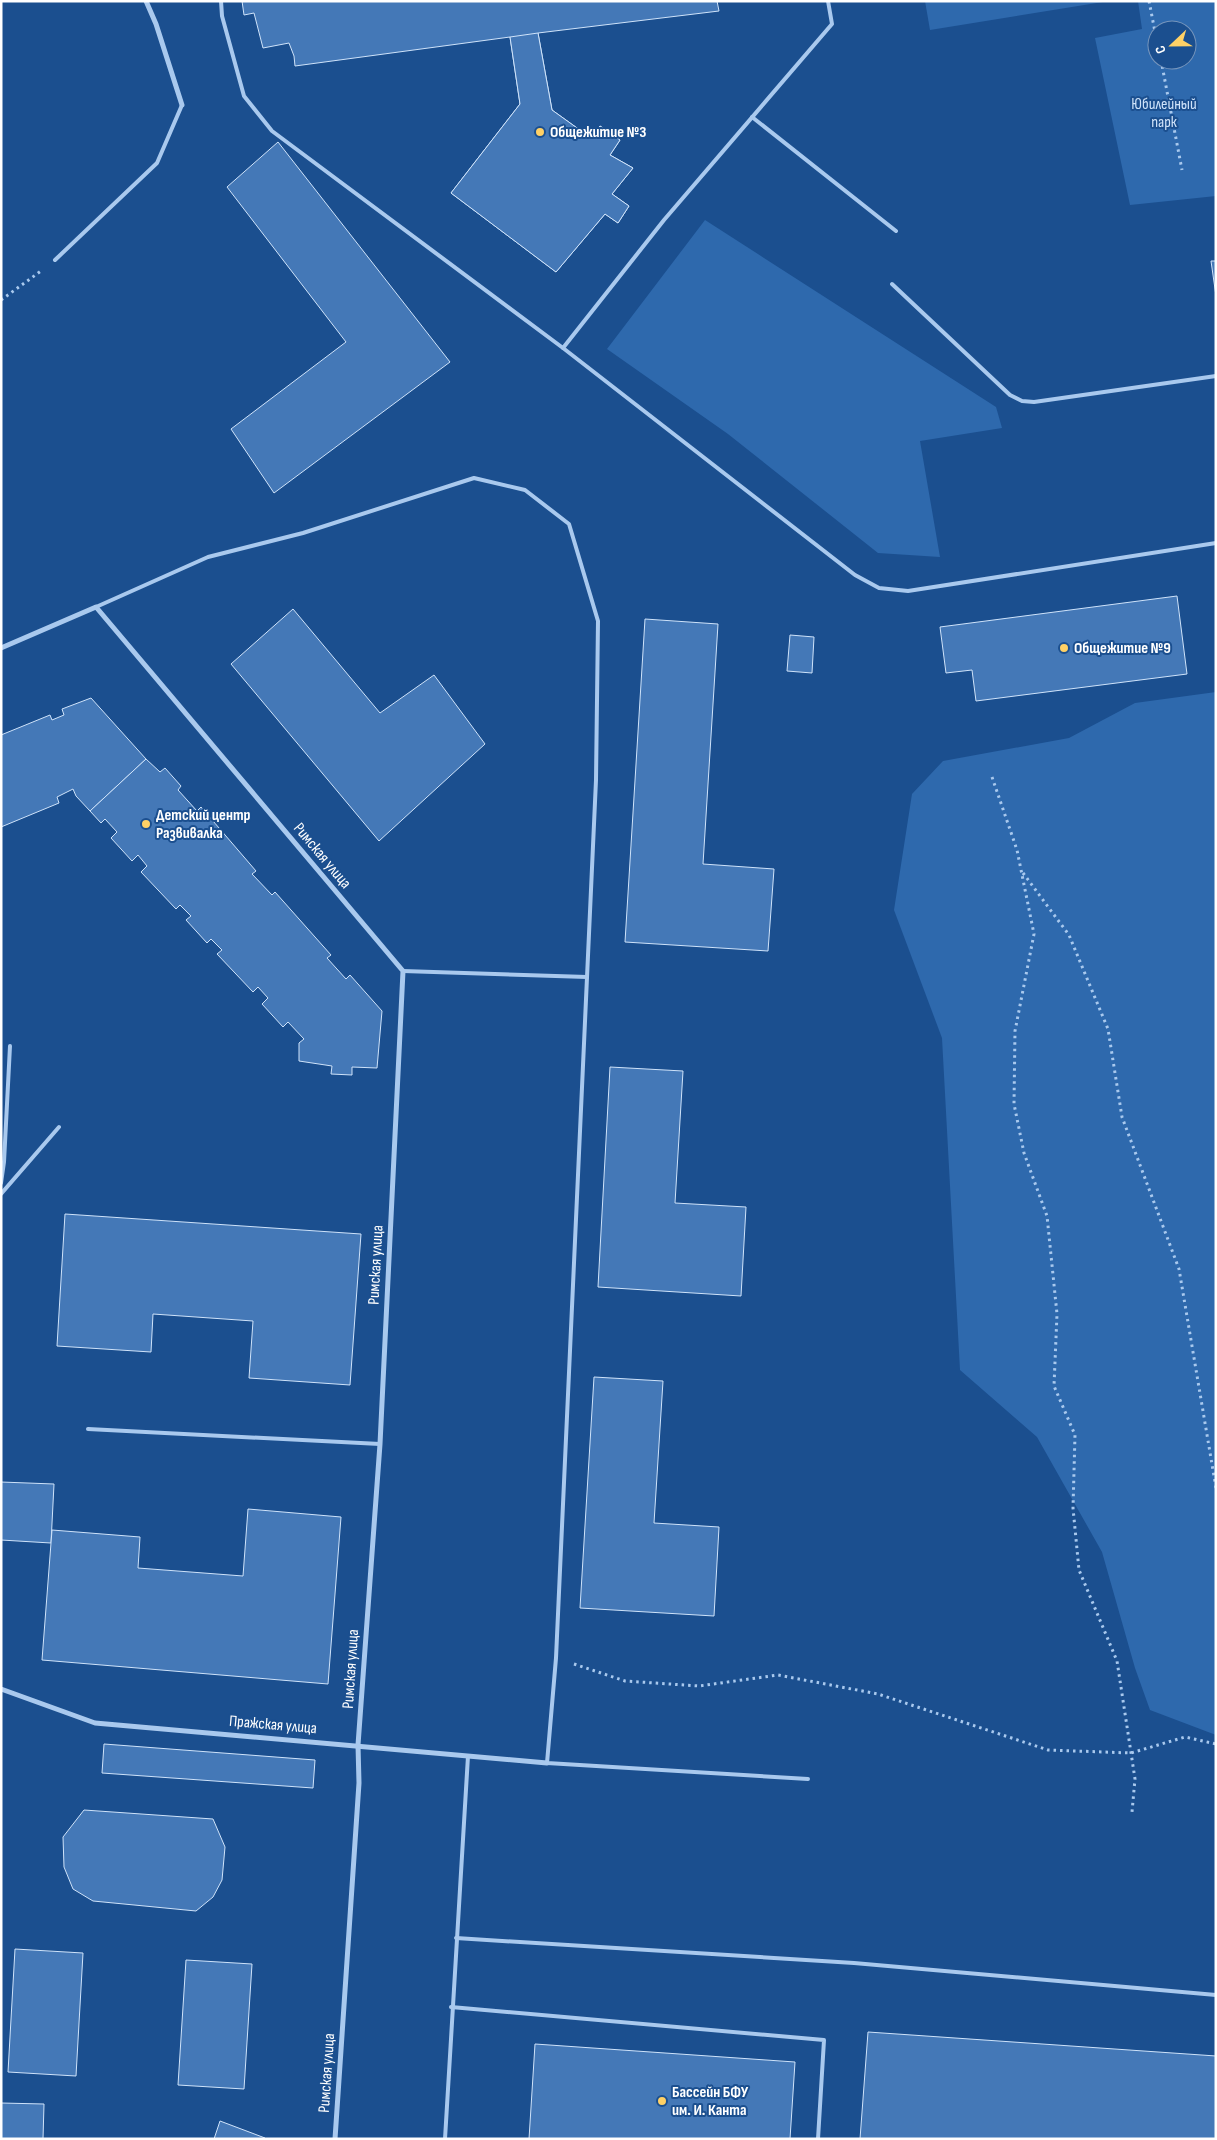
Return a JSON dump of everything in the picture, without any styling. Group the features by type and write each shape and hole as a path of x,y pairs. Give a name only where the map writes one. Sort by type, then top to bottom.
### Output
{"street":[{"path":"146,1 156,24 182,105"},
{"path":"1,648 96,607"},
{"name":"Римская улица","path":"96,607 403,971 380,1444 358,1745 359,1783 335,2139"},
{"name":"Пражская улица","path":"1,1689 95,1723 547,1763"}],"lane":[{"path":"221,1 222,16 244,96 272,131 563,348 855,576 879,588 908,591 1216,543"},
{"path":"563,348 664,220 832,24 828,1"},
{"path":"55,260 157,163 182,105"},
{"path":"752,117 896,231"},
{"path":"892,284 1010,395 1022,401 1034,402 1216,376"},
{"path":"96,607 208,557 303,534 474,478 525,490 569,524 598,621 596,780 556,1658 547,1763 808,1779"},
{"path":"403,971 587,977"},
{"path":"1,1183 4,1162 10,1046"},
{"path":"1,1194 60,1127"},
{"path":"88,1429 380,1444"},
{"path":"444,2139 468,1756"},
{"path":"456,1938 854,1963 1216,1995"},
{"path":"451,2007 824,2040 818,2139"}],"path":[{"path":"1149,1 1153,20"},
{"path":"1162,70 1182,170"},
{"path":"1,300 55,260"},
{"path":"992,776 1017,850 1034,934 1015,1031 1014,1104 1024,1153 1047,1216 1057,1314 1054,1386 1075,1435 1073,1508 1079,1570 1117,1661 1135,1779 1132,1812"},
{"path":"1021,871 1069,935 1108,1029 1122,1118 1179,1268 1216,1488"},
{"path":"556,1658 625,1681 699,1686 778,1675 878,1694 1048,1750 1132,1753 1185,1737 1216,1744"}],"green space":[{"path":"925,1 1109,1 930,30"},
{"name":"Юбилейный парк","path":"1138,1 1216,1 1216,196 1130,205 1095,38 1142,29"},
{"path":"705,220 996,407 1002,428 920,441 940,557 878,553 728,434 607,349"},
{"path":"1216,692 1216,1735 1150,1710 1135,1668 1102,1552 1037,1437 960,1370 942,1038 894,910 912,794 943,761 1069,738 1135,703"}],"building":[{"name":"Общежитие №3","path":"242,1 717,1 719,11 538,33 552,110 591,138 600,126 620,140 610,155 633,168 612,194 629,206 618,223 605,214 556,272 451,193 520,104 510,37 295,66 294,56 289,43 263,48 254,13 244,15"},
{"path":"538,33 552,110 591,138 600,126 620,140 610,155 633,168 612,194 629,206 618,223 605,214 556,272 451,193 520,104 510,37"},
{"path":"278,142 450,362 274,493 231,429 346,342 227,187"},
{"path":"1211,261 1216,261 1216,296"},
{"name":"Общежитие №9","path":"1177,596 1187,674 976,701 972,670 946,673 940,627"},
{"path":"293,609 380,713 434,675 485,744 379,841 231,664"},
{"path":"645,619 718,624 703,864 774,869 768,951 625,942"},
{"path":"790,635 814,637 812,673 787,671"},
{"path":"91,698 146,759 90,811 76,796 73,789 57,797 59,803 1,827 1,735 50,715 52,720 64,715 62,709"},
{"path":"146,759 160,772 165,768 181,786 178,790 197,811 201,807 256,871 252,874 272,895 275,892 331,955 327,958 346,979 350,975 382,1011 377,1068 352,1067 352,1075 331,1074 332,1066 299,1061 299,1043 304,1039 288,1022 283,1027 262,1004 268,998 258,987 253,992 217,954 222,950 211,939 207,943 186,920 191,916 180,905 176,909 141,872 147,866 138,855 132,861 111,838 117,832 105,819 101,823 90,811"},
{"path":"610,1067 683,1071 675,1203 746,1207 741,1296 598,1287"},
{"path":"65,1214 361,1234 350,1385 249,1378 253,1321 153,1314 151,1352 57,1346"},
{"path":"594,1377 663,1381 654,1523 719,1527 714,1616 580,1608"},
{"path":"1,1482 54,1484 51,1543 1,1540"},
{"path":"248,1509 341,1517 328,1684 42,1660 52,1530 140,1537 138,1568 243,1576"},
{"path":"104,1744 315,1760 313,1788 102,1773"},
{"path":"84,1810 213,1819 225,1847 222,1880 213,1897 196,1911 93,1901 73,1889 64,1867 63,1837"},
{"path":"15,1949 83,1953 76,2076 8,2072"},
{"path":"186,1960 252,1964 244,2089 178,2085"},
{"path":"868,2032 1216,2056 1216,2139 860,2139"},
{"name":"Басcейн БФУ им. И. Канта","path":"535,2044 795,2062 790,2139 529,2139"},
{"path":"1,2103 44,2104 43,2139 1,2139"},
{"path":"220,2121 265,2138 265,2139 214,2139"}],"place":[{"name":"Общежитие №3","path":"540,132"},
{"name":"Общежитие №9","path":"1064,648"},
{"name":"Детский центр Развивалка","path":"146,824"},
{"name":"Басcейн БФУ им. И. Канта","path":"662,2101"}]}
